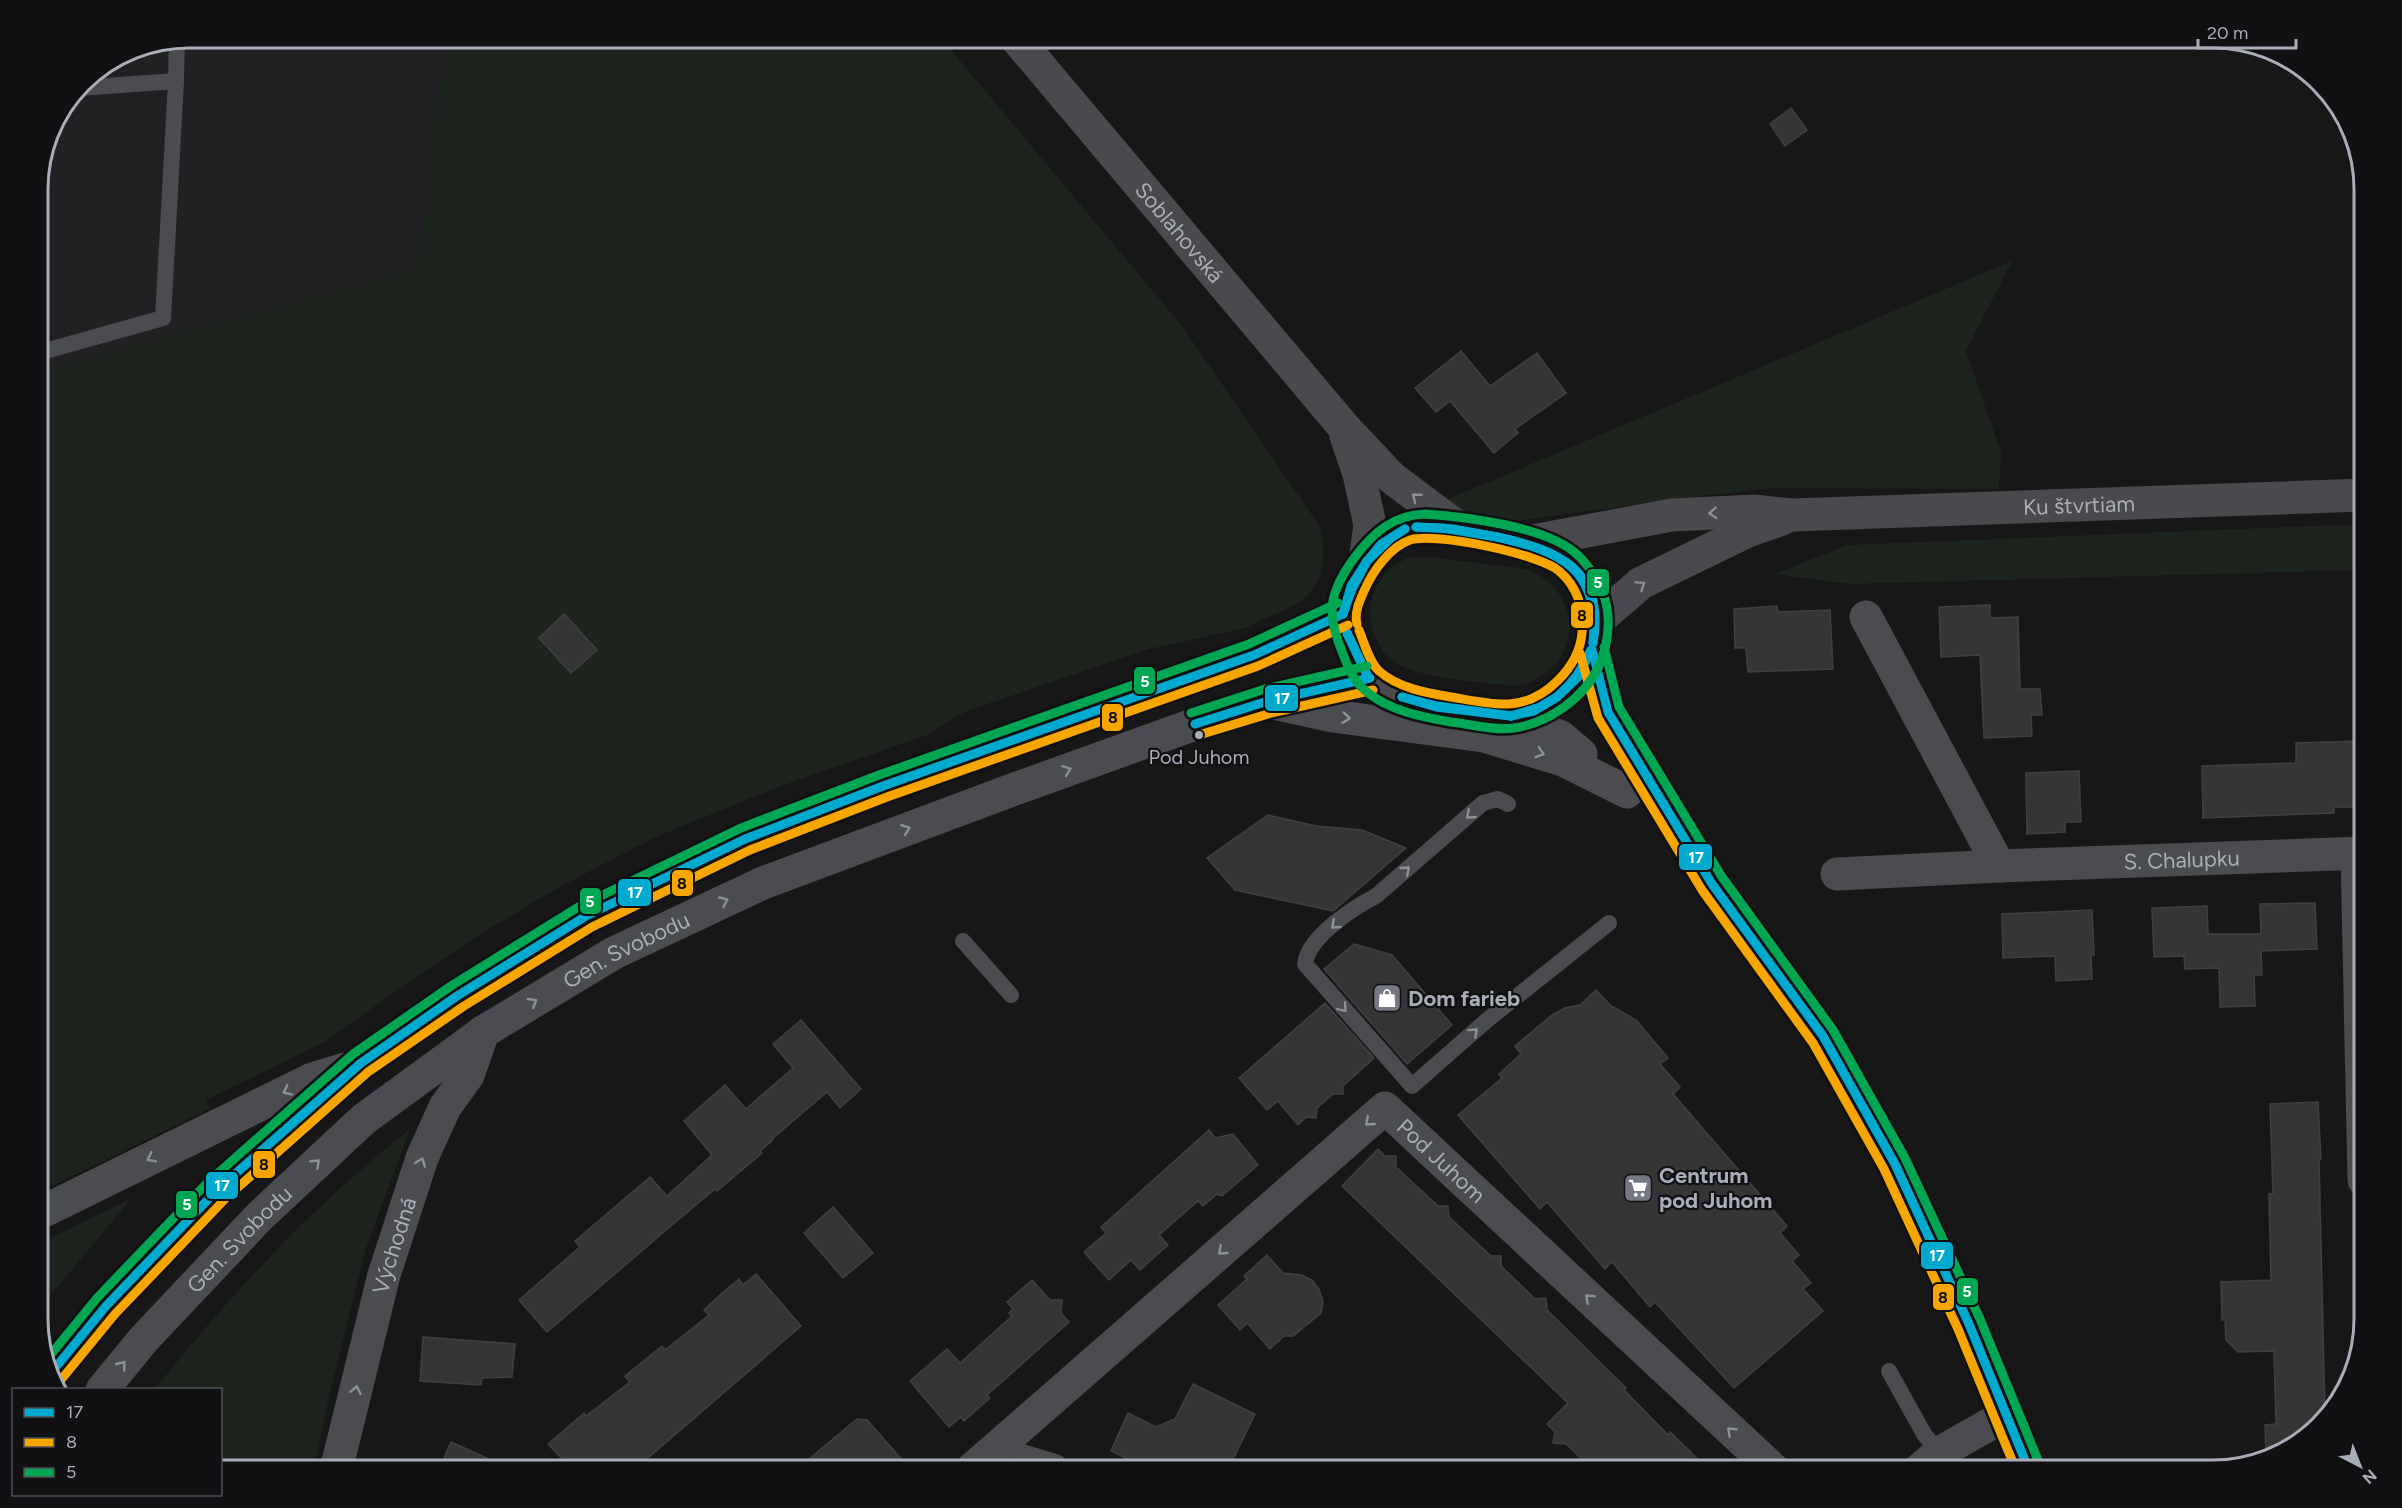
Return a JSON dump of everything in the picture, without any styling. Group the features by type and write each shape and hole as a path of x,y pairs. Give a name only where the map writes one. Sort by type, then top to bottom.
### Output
{"street":[{"name":"Soblahovská","path":"1024,48 1343,426 1392,478 1463,531"},
{"path":"1343,426 1359,474 1370,525 1365,561"},
{"name":"Ku štvrtiam","path":"1522,543 1672,515 1754,511 1792,515 2354,495"},
{"name":"Ku štvrtiam","path":"1370,678 1386,689 1421,704 1511,716 1539,707 1564,692 1579,675 1594,636 1641,583 1748,531 1792,515"},
{"name":"Ku štvrtiam","path":"1343,614 1352,587 1365,561 1406,528 1422,526 1463,531 1522,543 1549,550 1565,560 1579,574 1592,598 1594,636"},
{"path":"1343,614 1347,634 1370,678"},
{"name":"Gen. Svobodu","path":"57,1366 106,1306 218,1189 361,1063 457,996 586,916 745,839 883,786 1254,655 1343,614"},
{"path":"1866,617 1999,866"},
{"path":"1594,636 1608,712 1712,884 1823,1036 1895,1164 1969,1323 2025,1460"},
{"name":"Gen. Svobodu","path":"103,1388 143,1340 259,1217 364,1119 483,1032 614,953 763,884 1012,790 1187,727 1268,701 1370,678"},
{"path":"1268,701 1332,716 1484,736 1563,760 1627,792"},
{"path":"1511,716 1561,737 1627,792 1712,884"},
{"name":"S. Chalupku","path":"1837,874 2354,853"},
{"name":"Východná","path":"338,1460 384,1275 422,1158 446,1107 468,1075 483,1032"},
{"path":"48,1209 312,1079 361,1063"},
{"name":"Pod Juhom","path":"983,1460 1385,1108 1763,1460"},
{"path":"1932,1460 2006,1415"}],"lane":[{"path":"48,350 163,318 177,49"},
{"path":"91,87 176,81"},
{"path":"1508,804 1498,799 1483,803 1376,896 1356,907 1316,942 1306,952 1305,964 1412,1086 1486,1022 1610,923"},
{"path":"963,941 1011,995"},
{"path":"1888,1371 1924,1434 1929,1460"}],"shaded area":[{"path":"180,48 445,48 418,269 48,369 48,180 53,153 67,119 89,89 119,67 153,53"},
{"path":"445,48 949,48 1182,326 1320,527 1323,559 1318,579 1307,596 1298,603 1246,628 1149,649 964,712 927,735 778,787 656,837 559,887 484,932 326,1041 206,1100 209,1109 48,1188 48,369 418,269"},
{"path":"2012,261 1966,351 2001,452 1999,489 1773,488 1674,499 1496,524 1470,516 1446,500"},
{"path":"2354,524 2354,570 1849,584 1775,574 1847,545"},
{"path":"1429,557 1526,569 1550,583 1565,604 1568,617 1567,643 1561,657 1547,672 1535,679 1522,684 1506,685 1425,674 1401,666 1385,654 1372,627 1370,615 1374,592 1379,582 1395,565 1409,558"},
{"path":"410,1129 365,1251 316,1460 222,1460 222,1388 156,1388 213,1319 275,1252 307,1219"},
{"path":"132,1198 48,1298 48,1239"}],"building":[{"path":"1791,108 1807,130 1785,146 1770,124"},
{"path":"1461,351 1490,386 1537,353 1566,393 1515,429 1518,433 1494,453 1450,401 1436,412 1415,388"},
{"path":"1990,605 1990,618 2018,617 2020,689 2040,689 2042,715 2031,715 2032,736 1984,738 1980,655 1941,657 1939,607"},
{"path":"1777,606 1778,612 1830,610 1833,669 1748,672 1746,648 1735,648 1734,609"},
{"path":"564,614 597,650 571,673 539,638"},
{"path":"2354,741 2354,807 2334,807 2334,813 2203,818 2202,766 2296,763 2296,743"},
{"path":"2079,771 2081,822 2065,822 2065,832 2027,834 2026,773"},
{"path":"1268,815 1316,826 1362,830 1406,848 1333,911 1235,890 1207,858"},
{"path":"2315,903 2317,949 2261,951 2262,975 2254,975 2255,1006 2220,1007 2219,968 2185,969 2184,956 2154,957 2152,908 2207,906 2208,934 2261,934 2260,904"},
{"path":"2092,910 2094,955 2091,955 2092,979 2056,981 2055,956 2003,958 2002,914"},
{"name":"Dom farieb","path":"1354,944 1392,955 1452,1025 1407,1064 1324,969"},
{"name":"Centrum pod Juhom","path":"1596,990 1611,1006 1636,1020 1668,1058 1660,1064 1680,1087 1673,1094 1787,1226 1780,1233 1799,1255 1792,1261 1811,1283 1803,1289 1823,1311 1734,1388 1655,1302 1650,1307 1612,1262 1605,1269 1547,1202 1540,1209 1458,1115 1502,1078 1499,1074 1521,1054 1515,1046 1552,1015 1565,1008 1580,1005"},
{"path":"1325,1003 1374,1058 1343,1086 1343,1094 1333,1094 1317,1108 1316,1118 1306,1117 1298,1125 1278,1101 1267,1110 1239,1078"},
{"path":"801,1020 861,1089 840,1108 827,1092 772,1139 760,1151 762,1153 717,1191 715,1189 547,1332 519,1300 580,1247 575,1241 650,1177 667,1196 712,1155 684,1121 725,1085 746,1109 793,1068 773,1044"},
{"path":"2318,1102 2325,1404 2299,1431 2266,1449 2265,1425 2276,1424 2274,1351 2238,1352 2226,1340 2225,1320 2222,1320 2221,1282 2271,1280 2269,1194 2273,1194 2270,1104"},
{"path":"1209,1130 1215,1138 1233,1134 1258,1165 1222,1196 1217,1194 1203,1206 1198,1201 1159,1235 1168,1245 1140,1270 1131,1260 1109,1280 1084,1252 1106,1233 1101,1227"},
{"path":"1378,1149 1385,1156 1396,1156 1396,1167 1438,1206 1448,1206 1449,1217 1491,1256 1501,1256 1501,1266 1535,1299 1546,1298 1547,1310 1626,1388 1624,1390 1668,1435 1670,1432 1699,1460 1583,1460 1566,1444 1553,1443 1555,1432 1547,1424 1568,1403 1342,1186"},
{"path":"833,1207 873,1253 843,1278 804,1233"},
{"path":"1267,1255 1283,1273 1301,1275 1312,1280 1319,1289 1323,1301 1321,1313 1293,1336 1284,1336 1270,1349 1247,1323 1240,1330 1218,1305 1247,1279 1244,1276"},
{"path":"756,1274 801,1326 646,1460 563,1460 548,1444 584,1413 586,1416 630,1382 625,1376 652,1354 662,1346 665,1350 709,1315 704,1310 739,1279 743,1285"},
{"path":"1032,1280 1050,1300 1062,1300 1061,1313 1069,1322 987,1395 990,1398 964,1421 961,1417 949,1427 910,1381 947,1349 960,1363 1012,1316 1009,1313 1013,1309 1007,1302"},
{"path":"423,1337 515,1344 512,1377 482,1378 481,1385 420,1381"},
{"path":"1193,1384 1255,1414 1233,1460 1129,1460 1111,1451 1128,1413 1156,1427 1175,1419"},
{"path":"857,1419 867,1420 902,1460 808,1460"},
{"path":"451,1442 491,1460 443,1460"}],"transit line":[{"name":"5","path":"1425,514 1481,520 1542,535 1573,551 1590,569 1605,600 1608,619 1607,638 1599,666 1592,678 1564,707 1540,721 1527,725 1506,729 1482,727 1429,718 1396,709 1376,699 1355,679 1338,640 1332,615 1332,604 1339,582 1355,557 1377,533 1403,518 1425,514"},
{"name":"17","path":"1416,527 1453,529 1497,537"},
{"name":"17","path":"1416,527 1443,528 1497,537"},
{"name":"17","path":"1367,561 1381,544 1405,529"},
{"name":"17","path":"1367,561 1391,538 1405,529"},
{"name":"17","path":"1497,537 1540,549 1558,557 1573,568 1584,581 1592,597 1595,618 1593,643"},
{"name":"17","path":"1497,537 1540,549 1557,557 1572,568 1583,581 1590,597 1594,618 1593,643"},
{"name":"8","path":"1357,624 1356,615 1359,602 1377,567 1403,543 1423,538 1487,546 1548,564 1559,571 1571,584 1581,607 1583,624 1574,658 1558,680 1535,697 1509,704 1487,703 1432,694 1395,682 1375,667 1359,630"},
{"name":"17","path":"1343,614 1351,586 1367,561"},
{"name":"17","path":"1343,614 1352,589 1367,561"},
{"name":"5","path":"52,1352 97,1298 209,1181 353,1054 451,986 580,906 741,828 879,775 1249,644 1338,603"},
{"name":"17","path":"57,1366 106,1306 218,1189 361,1063 457,996 586,916 745,839 883,786 1254,655 1343,614"},
{"name":"8","path":"62,1379 115,1314 226,1198 368,1072 464,1006 592,927 750,850 887,797 1258,666 1348,625"},
{"name":"17","path":"1347,633 1367,675"},
{"name":"17","path":"1347,633 1367,675"},
{"name":"5","path":"1604,647 1619,707 1722,877 1833,1030 1905,1158 1980,1319 2038,1460"},
{"name":"17","path":"1557,697 1577,675 1591,650"},
{"name":"17","path":"1557,697 1578,677 1591,650"},
{"name":"17","path":"1592,650 1608,712 1712,884 1823,1036 1895,1164 1969,1324 2025,1460"},
{"name":"8","path":"1580,653 1598,718 1702,890 1813,1043 1884,1169 1958,1329 2012,1460"},
{"name":"5","path":"1191,713 1265,689 1367,666"},
{"name":"17","path":"1195,724 1268,701 1370,678"},
{"name":"8","path":"1199,735 1271,713 1373,690"},
{"name":"17","path":"1402,697 1437,706 1511,716"},
{"name":"17","path":"1402,697 1436,707 1511,716"},
{"name":"17","path":"1511,716 1534,711 1557,697"},
{"name":"17","path":"1511,716 1540,707 1557,697"}],"place":[{"name":"Pod Juhom","path":"1199,735"},
{"name":"Dom farieb","path":"1387,998"},
{"name":"Centrum pod Juhom","path":"1638,1188"}]}
